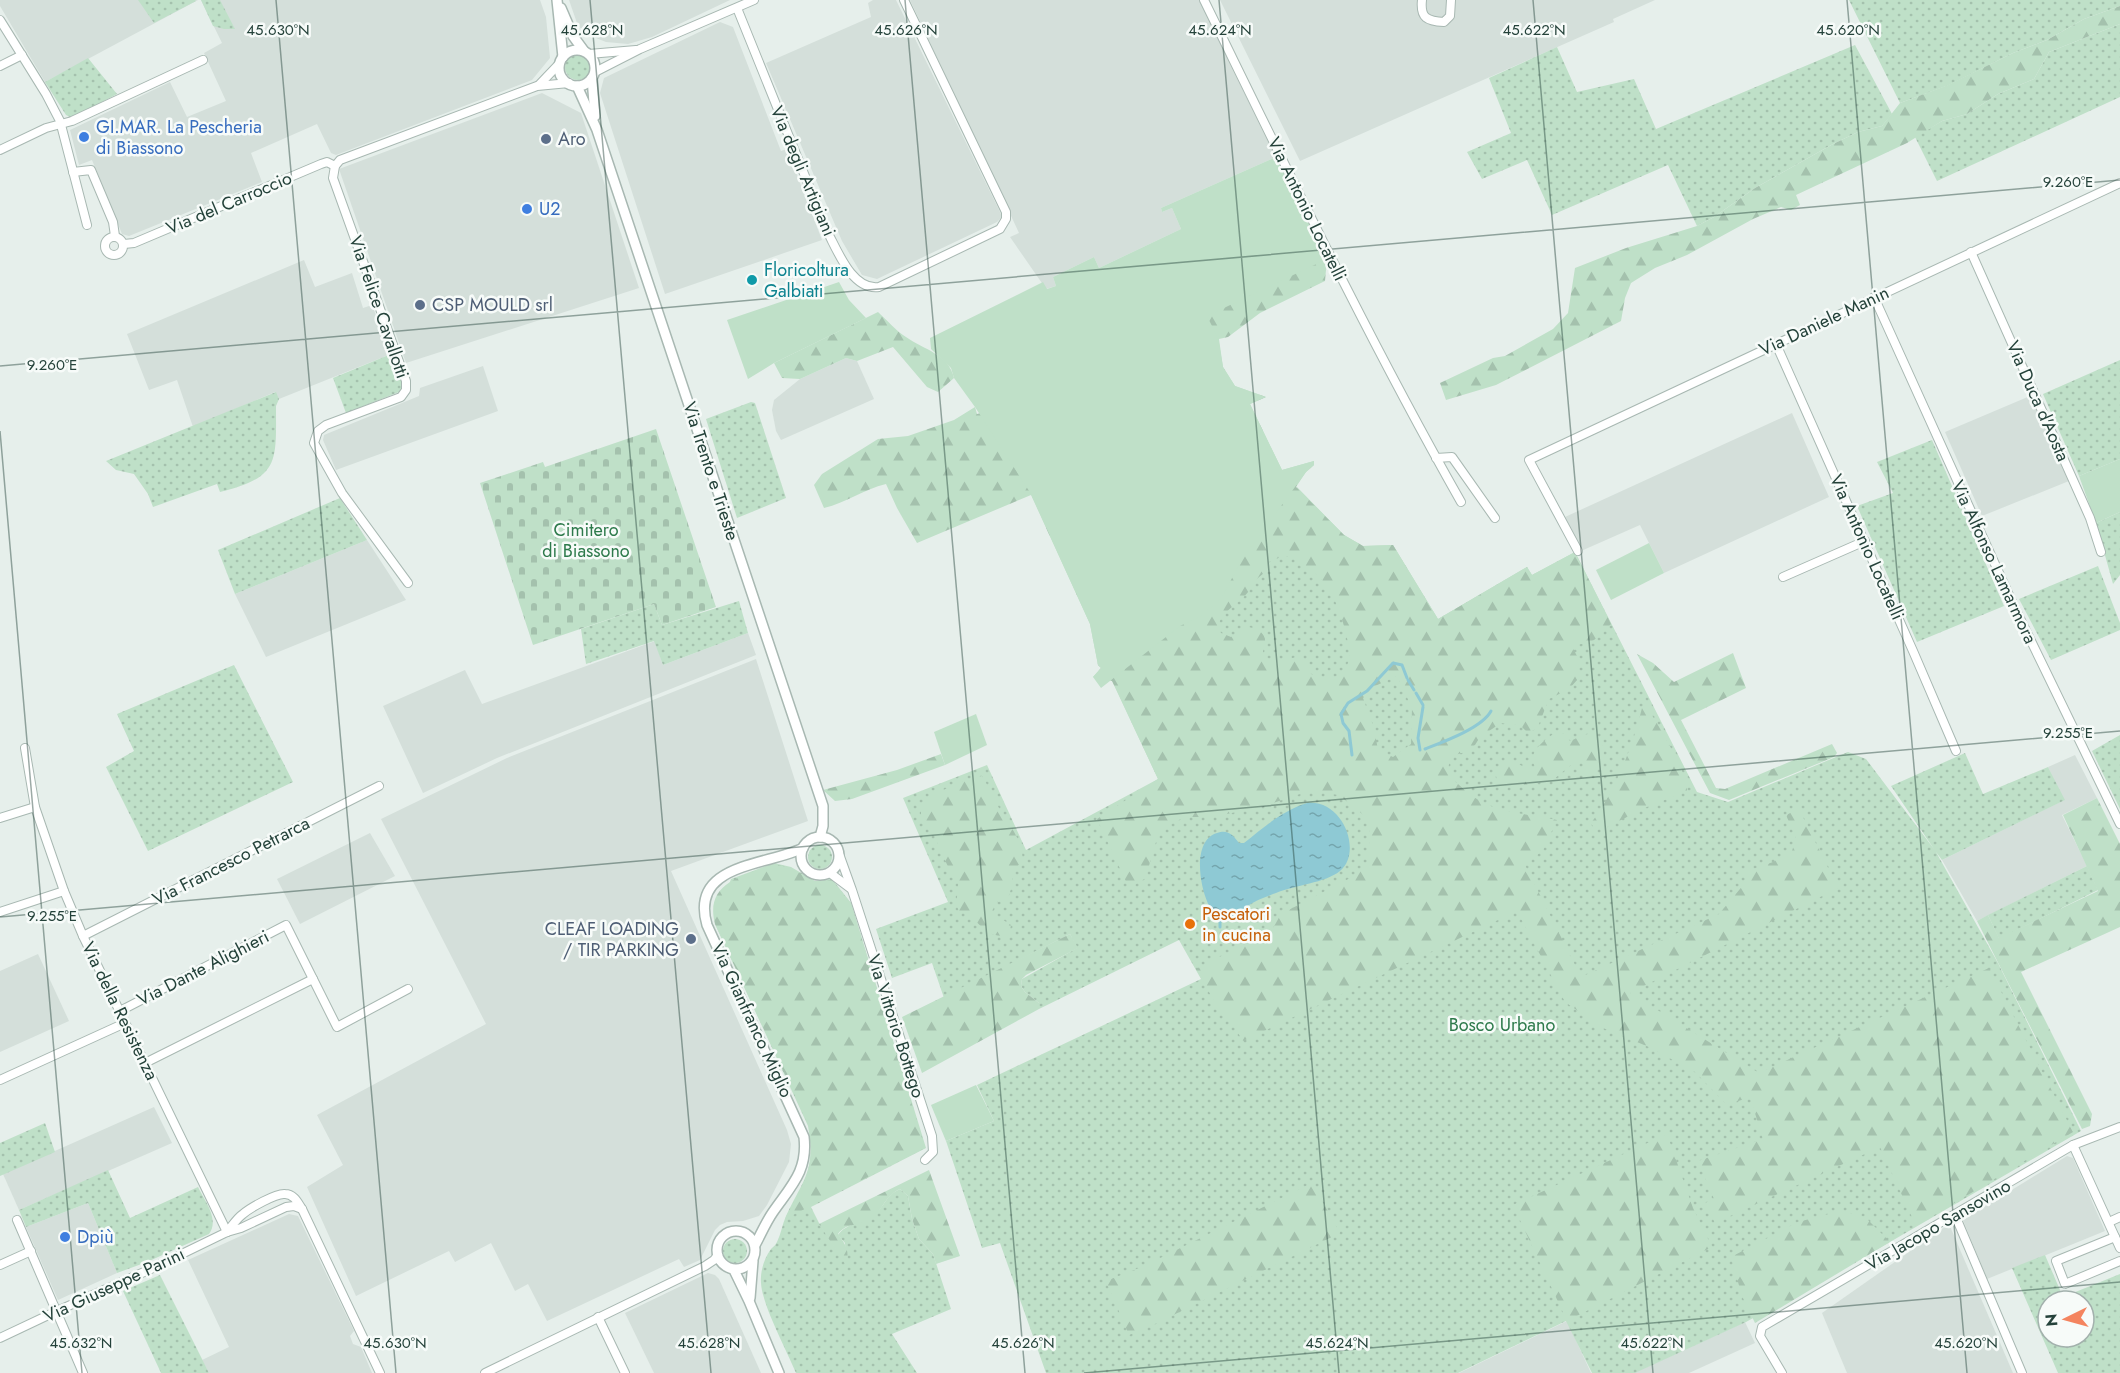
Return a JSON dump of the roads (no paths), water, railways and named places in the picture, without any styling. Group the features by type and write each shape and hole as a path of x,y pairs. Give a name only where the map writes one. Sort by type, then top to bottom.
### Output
{"street":[{"name":"Via Trento e Trieste","path":"557,0 573,36 593,59 597,130"},
{"name":"Via Trento e Trieste","path":"557,0 561,75 573,84 597,130 836,847"},
{"path":"334,166 340,160 537,86 585,84 593,75 640,49 754,0"},
{"name":"Via degli Artigiani","path":"737,8 828,233 839,255 858,282 872,288 879,287 1000,229 1006,219 1006,212 904,0"},
{"name":"Via Antonio Locatelli","path":"1204,0 1322,241 1412,417 1461,502"},
{"path":"1422,0 1421,10 1424,17 1433,22 1444,22 1450,16 1451,0"},
{"path":"0,20 46,94 61,124 87,225"},
{"path":"537,86 552,73 568,52 640,49"},
{"path":"0,66 22,55"},
{"path":"0,150 46,128 72,121 203,60"},
{"name":"Via del Carroccio","path":"124,244 134,243 321,164 327,162 334,166"},
{"name":"Via Felice Cavallotti","path":"334,166 333,178 406,381 406,390 401,397 326,425 318,430 314,443 342,493 408,583"},
{"path":"73,172 91,170 112,222 115,236"},
{"name":"Via Daniele Manin","path":"1578,551 1529,460 2120,183"},
{"path":"115,236 124,244 123,250 112,255 107,252 105,246 107,240 115,236"},
{"name":"Via Duca d'Aosta","path":"1971,252 2090,518 2101,552"},
{"name":"Via Alfonso Lamarmora","path":"1874,297 2014,606 2120,824"},
{"name":"Via Antonio Locatelli","path":"1776,344 1956,751"},
{"path":"1436,458 1452,457 1495,518"},
{"path":"1784,577 1865,541"},
{"name":"Via della Resistenza","path":"25,748 35,807 64,891 83,936 227,1232"},
{"name":"Via Francesco Petrarca","path":"83,936 379,786"},
{"path":"0,818 35,807"},
{"name":"Via Trento e Trieste","path":"820,837 824,812"},
{"path":"830,873 838,861 836,847 828,839 820,837 811,840 803,848 803,864 814,874 830,873 852,890"},
{"name":"Via Vittorio Bottego","path":"836,847 932,1136 933,1152 925,1160"},
{"name":"Via Gianfranco Miglio","path":"755,1245 772,1214 799,1176 805,1156 804,1137 707,925 704,908 710,889 720,877 746,865 790,854 803,848"},
{"name":"Via Gianfranco Miglio","path":"773,859 803,864"},
{"path":"0,912 64,891"},
{"name":"Via Dante Alighieri","path":"120,1011 286,925 313,979"},
{"path":"146,1063 313,979 337,1027 408,989"},
{"path":"0,1080 125,1023"},
{"name":"Via Jacopo Sansovino","path":"1782,1373 1760,1336 1762,1327 2073,1145 2120,1127"},
{"path":"2073,1145 2120,1248"},
{"name":"Via Giuseppe Parini","path":"227,1232 241,1215 279,1195 286,1194 293,1197 302,1209"},
{"name":"Via Giuseppe Parini","path":"0,1338 227,1232 286,1207 294,1206 302,1209"},
{"path":"302,1209 380,1373"},
{"name":"Via Gianfranco Miglio","path":"745,1232 756,1228 772,1214"},
{"path":"1955,1215 2022,1373"},
{"path":"2109,1222 2120,1218"},
{"path":"17,1220 83,1373"},
{"path":"750,1301 755,1245 752,1238 745,1232 734,1230 724,1235 718,1246 718,1255 724,1265 734,1270 750,1301 779,1373"},
{"path":"2115,1237 2056,1261 2065,1284 2120,1261"},
{"path":"0,1264 31,1251"},
{"path":"485,1373 705,1266 718,1255"},
{"path":"734,1270 745,1267 753,1260"},
{"path":"598,1317 625,1373"}],"water":[{"path":"1307,803 1320,804 1331,809 1346,828 1350,852 1347,862 1340,871 1318,881 1267,896 1243,909 1230,921 1224,922 1217,918 1205,896 1201,881 1202,851 1207,840 1217,833 1227,832 1239,843 1244,843 1281,815"}],"waterway":[{"path":"1368,690 1393,663 1402,665 1407,678"},
{"path":"1408,680 1414,690"},
{"path":"1352,755 1349,731 1343,723 1341,714 1348,703 1367,691"},
{"path":"1416,693 1423,705"},
{"path":"1420,750 1418,738 1423,707"},
{"path":"1425,749 1471,729 1491,711"},
{"path":"1220,920 1220,927"}],"place":[{"name":"GI.MAR. La Pescheria di Biassono","path":"84,137"},
{"name":"Aro","path":"546,139"},
{"name":"U2","path":"527,209"},
{"name":"Floricoltura Galbiati","path":"752,280"},
{"name":"CSP MOULD srl","path":"420,305"},
{"name":"Pescatori in cucina","path":"1190,924"},
{"name":"CLEAF LOADING / TIR PARKING","path":"691,939"},
{"name":"Dpiù","path":"65,1237"}],"park label":[{"name":"Cimitero di Biassono","path":"586,540"},
{"name":"Bosco Urbano","path":"1502,1025"}]}
